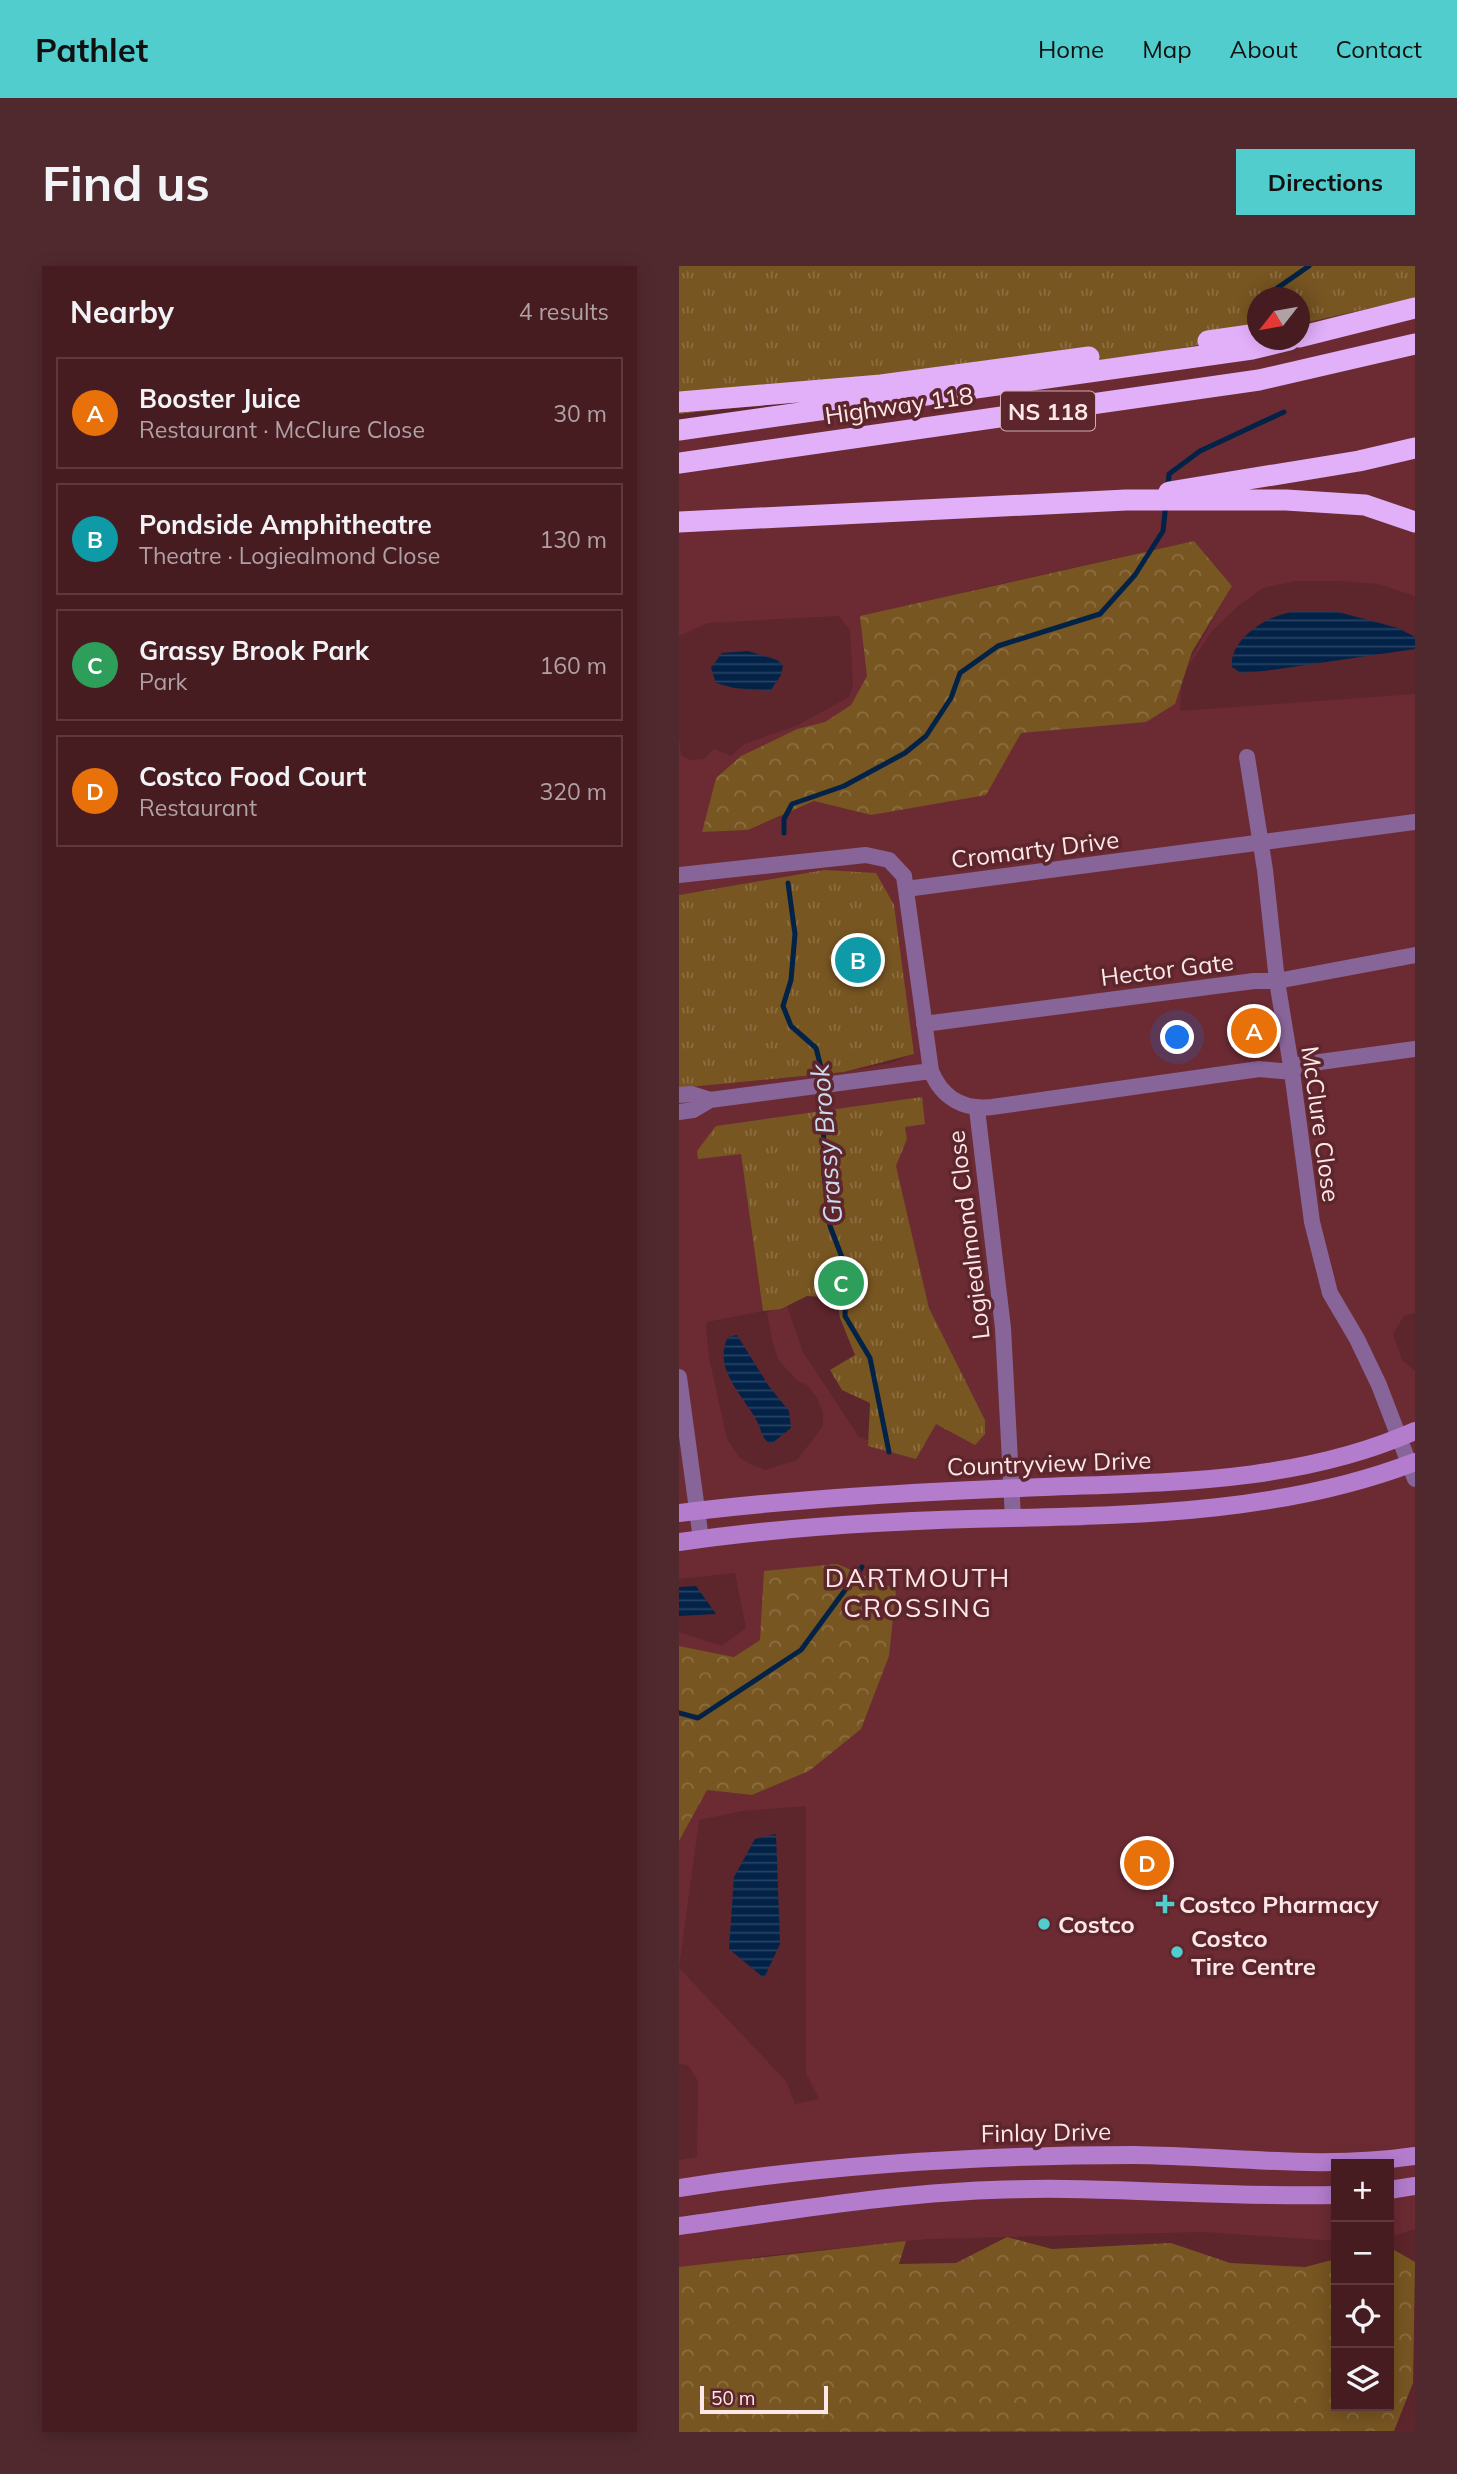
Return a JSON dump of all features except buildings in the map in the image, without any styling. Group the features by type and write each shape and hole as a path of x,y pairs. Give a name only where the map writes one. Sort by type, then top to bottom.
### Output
{"highway":[{"path":"1310,332 1415,308"},
{"path":"679,402 881,384 1247,335"},
{"name":"Highway 118","path":"679,463 1259,380 1415,344"},
{"name":"Highway 118","path":"679,429 1247,350"},
{"path":"679,522 1139,499 1203,493 1415,447"},
{"path":"1203,493 1364,505 1415,522"}],"street":[{"name":"McClure Close","path":"1247,757 1312,1222 1330,1293 1407,1434 1413,1469"},
{"name":"Cromarty Drive","path":"906,889 1245,845 1259,840 1278,841 1415,822"},
{"path":"679,875 872,855 890,860 900,869 906,889"},
{"name":"Logiealmond Close","path":"906,889 932,1071 940,1087 952,1098 977,1109 1003,1328 1013,1518"},
{"name":"Hector Gate","path":"925,1024 1254,981 1277,981 1415,956"},
{"path":"977,1109 1259,1069 1293,1072 1298,1065 1415,1049"},
{"path":"679,1112 693,1110 711,1100 932,1071"},
{"path":"679,1095 691,1094 711,1100"},
{"path":"679,1377 701,1539"},
{"name":"Countryview Drive","path":"679,1513 853,1496 1161,1483 1243,1476 1324,1461 1407,1434"},
{"path":"679,1542 864,1524 1156,1513 1239,1505 1413,1469"},
{"name":"Finlay Drive","path":"679,2188 799,2172 980,2157 1160,2155 1337,2162 1415,2156"},
{"path":"1394,2189 1415,2186"},
{"path":"679,2226 826,2206 991,2190 1104,2189 1331,2195"}],"shaded area":[{"path":"1415,298 1415,596 1378,584 1341,581 1295,581 1263,588 1238,606 1212,631 1187,668 1182,682 1180,711 1415,694 1415,1313 1404,1316 1393,1334 1402,1360 1415,1371 1415,2229 1394,2235 1394,2159 1331,2159 1331,2241 1204,2232 928,2239 762,2256 679,2272 679,2160 697,2157 698,2081 688,2065 679,2064 679,1968 679,1841 707,1790 752,1795 809,1771 760,1640 734,1657 679,1646 679,1632 722,1646 746,1628 735,1573 679,1579 679,1088 844,1072 891,1063 913,1054 894,905 824,870 679,895 679,736 681,755 690,760 704,759 714,749 731,756 744,744 798,725 849,697 853,685 850,630 839,616 708,623 679,636 679,438 1178,350 1247,335 1247,350 1310,350 1310,322","holes":["1194,541 1232,586 1186,667 1146,721 1021,733 871,815 814,801 748,830 702,832 716,778 741,756 797,729 825,722 851,705 868,676 968,591","922,1097 905,1127 907,1139 896,1166 929,1308 985,1420 936,1424 868,1446 868,1440 859,1437 803,1352 787,1306 767,1312 773,1344 779,1361 798,1381 807,1385 817,1398 823,1412 823,1426 797,1460 765,1470 753,1465 740,1458 727,1439 709,1358 706,1326 707,1322 763,1311 741,1153","806,1806 806,2073 819,2099 795,2104 786,2081 679,1968 699,1820 742,1811"]}],"green space":[{"path":"679,266 1415,266 1415,298 1310,322 1310,287 1247,287 1247,335 1042,371 679,414"},
{"path":"1194,541 1232,586 1192,652 1175,704 1146,722 1021,733 986,795 871,815 814,801 748,830 702,832 716,778 741,756 797,729 825,722 851,705 867,676 860,616"},
{"path":"824,870 876,873 894,905 914,1054 844,1072 679,1088 679,895"},
{"path":"922,1097 925,1124 905,1127 907,1139 896,1166 929,1308 985,1420 985,1434 975,1445 936,1424 916,1459 868,1446 870,1403 842,1390 830,1370 855,1355 840,1318 837,1298 807,1296 781,1309 763,1311 741,1154 698,1159 697,1151 716,1126"},
{"path":"837,1564 896,1589 889,1656 861,1729 809,1771 752,1795 707,1790 679,1841 679,1646 734,1657 760,1640 764,1571"},
{"path":"1007,2237 1052,2249 1171,2243 1230,2263 1305,2267 1331,2260 1331,2411 1394,2411 1394,2250 1415,2262 1413,2383 1394,2431 679,2432 679,2267 906,2241 899,2264 956,2263"}],"water":[{"path":"1293,612 1338,612 1398,628 1415,637 1415,649 1264,671 1241,673 1232,667 1236,648 1242,640 1268,620"},
{"path":"748,651 777,660 783,665 781,675 770,691 734,688 716,683 711,668 722,653"},
{"path":"737,1335 768,1385 789,1411 791,1428 771,1444 763,1437 757,1421 727,1371 724,1349 728,1337"},
{"path":"696,1586 716,1614 679,1616 679,1587"},
{"path":"776,1834 780,1944 764,1978 729,1949 734,1877 755,1839"}],"waterway":[{"name":"Grassy Brook","path":"1279,287 1309,266"},
{"name":"Grassy Brook","path":"1168,487 1169,474 1200,451 1284,412"},
{"name":"Grassy Brook","path":"784,833 784,819 792,804 844,786 905,753 926,736 951,698 960,673 998,646 1100,614 1135,575 1163,531 1166,503"},
{"name":"Grassy Brook","path":"788,883 795,934 791,980 783,1006 791,1026 816,1048 823,1075 824,1173 830,1226 846,1268 845,1316 870,1358 889,1452"},
{"name":"Grassy Brook","path":"679,1713 698,1718 801,1650 862,1567"}],"place":[{"name":"Pondside Amphitheatre","path":"858,960"},
{"name":"Booster Juice","path":"1254,1031"},
{"name":"Grassy Brook Park","path":"841,1283"},
{"name":"Costco Food Court","path":"1147,1863"},
{"name":"Costco Pharmacy","path":"1165,1904"},
{"name":"Costco","path":"1044,1924"},
{"name":"Costco Tire Centre","path":"1177,1952"}],"district":[{"name":"DARTMOUTH CROSSING","path":"918,1592"}]}
